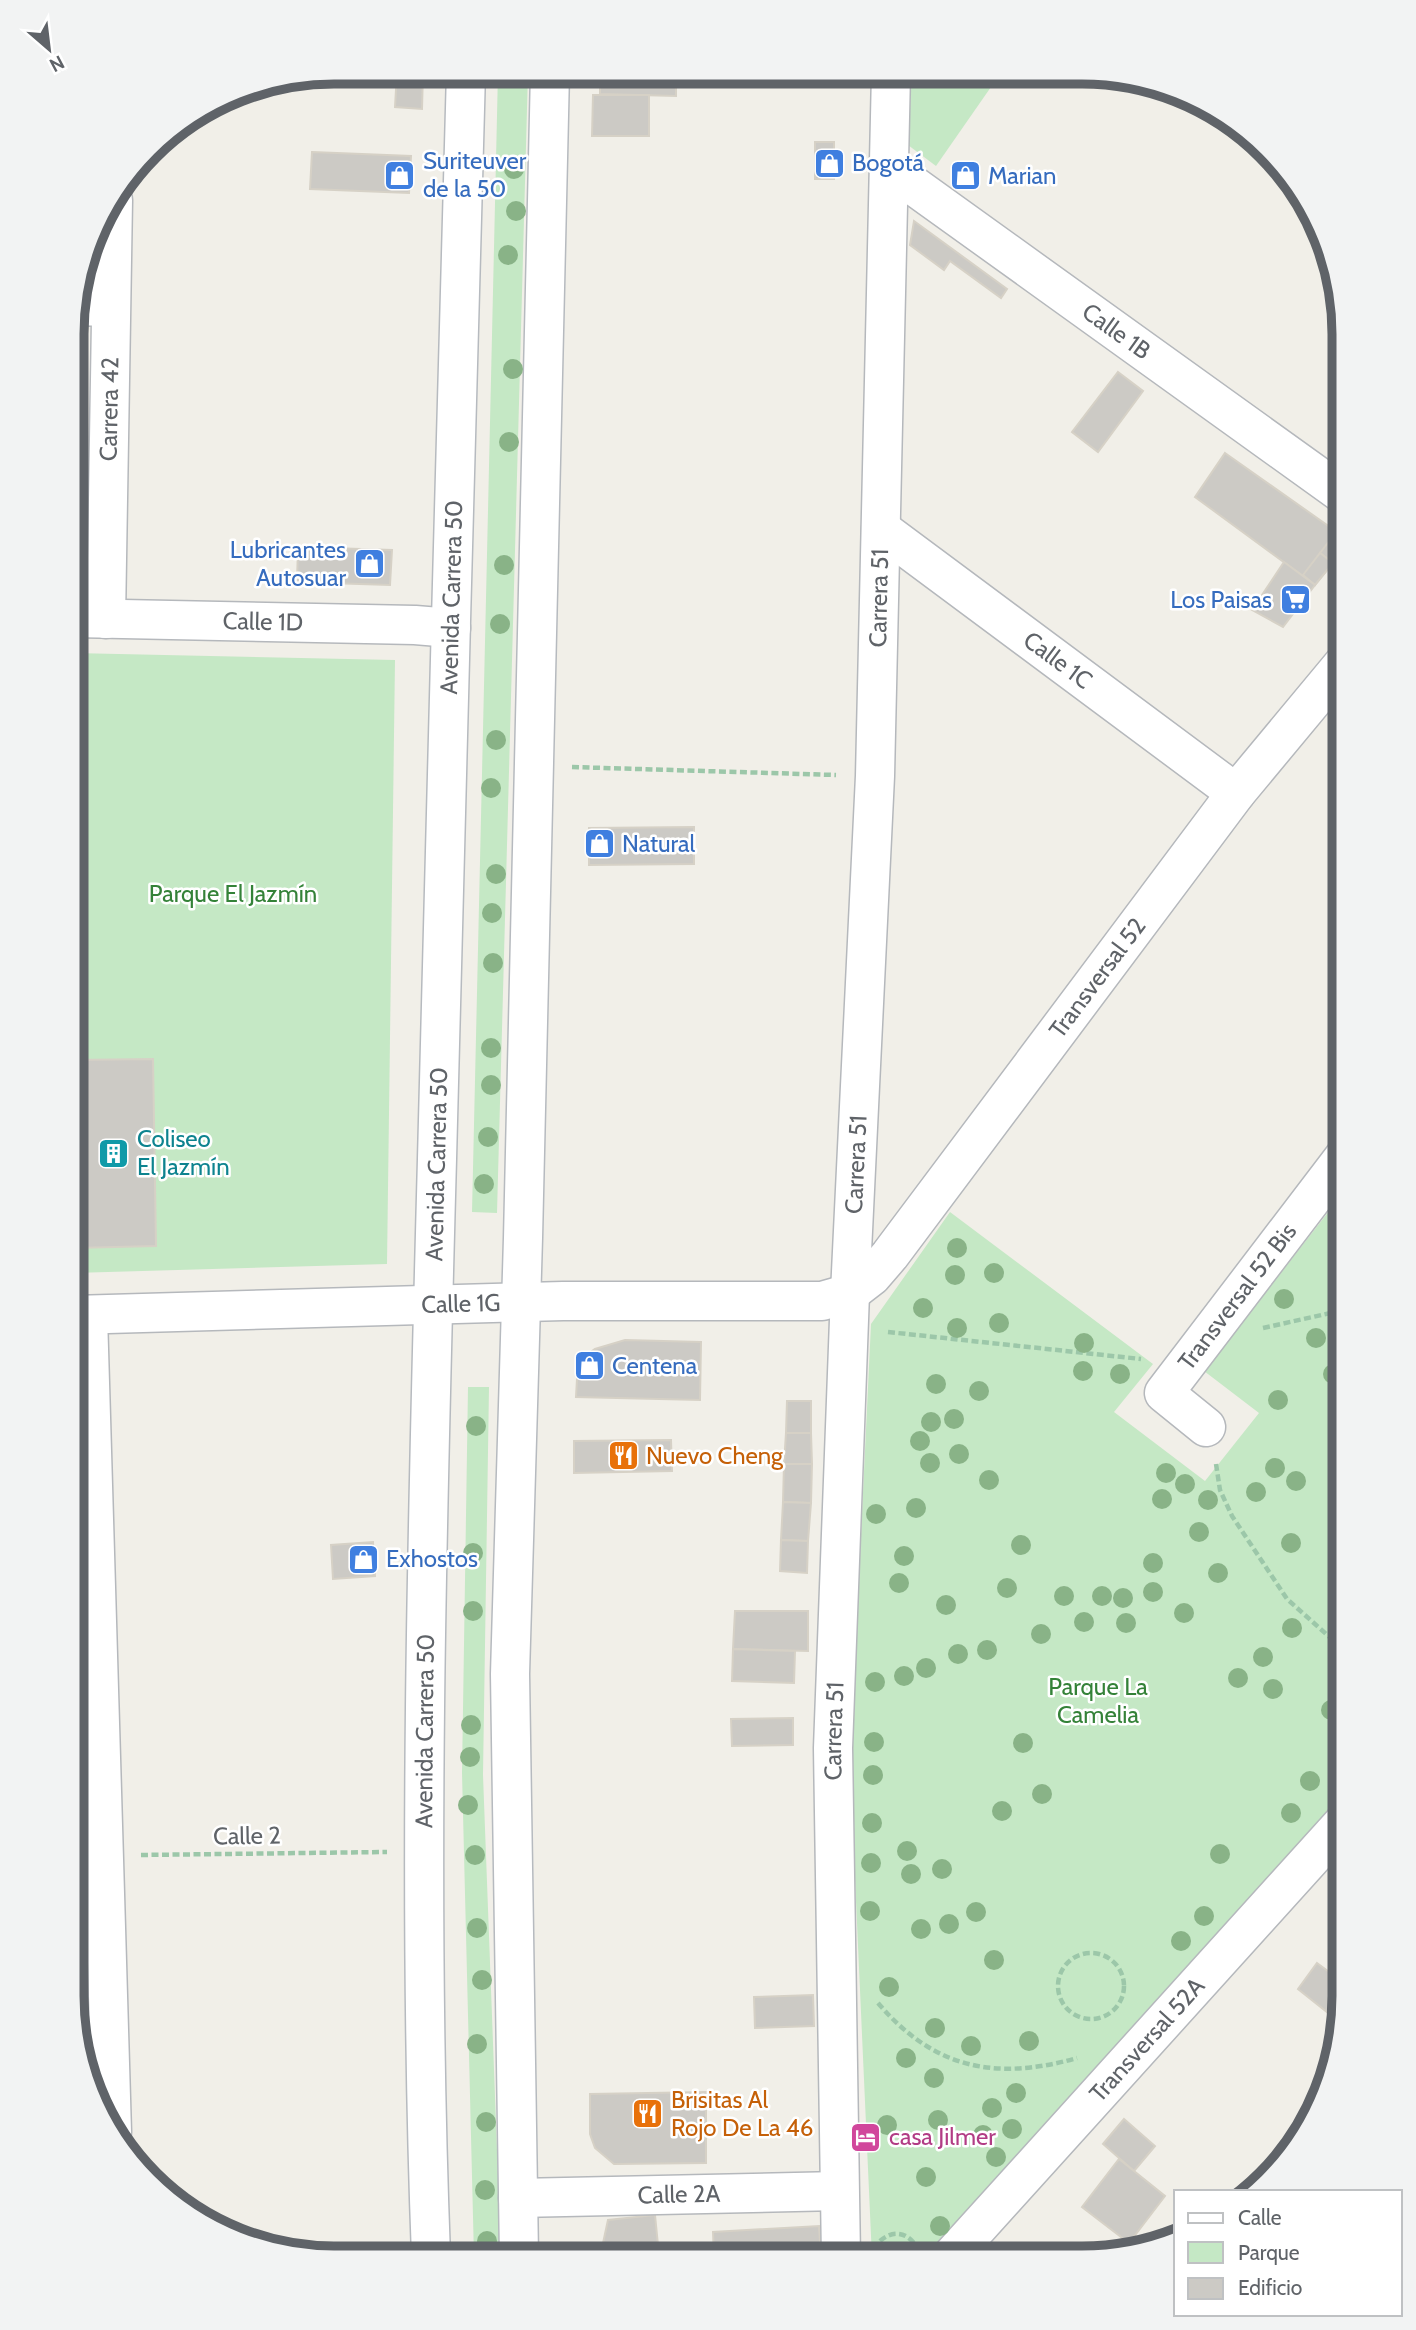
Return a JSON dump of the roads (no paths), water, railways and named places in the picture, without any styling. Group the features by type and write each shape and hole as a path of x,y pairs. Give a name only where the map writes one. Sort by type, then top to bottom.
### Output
{"street":[{"name":"Carrera 51","path":"841,2246 833,1748 850,1311 876,776 891,84"},
{"name":"Avenida Carrera 50","path":"431,2246 423,1852 433,1305 466,85"},
{"path":"519,2246 510,1674 522,1303 550,85"},
{"name":"Calle 1B","path":"889,168 1332,486"},
{"name":"Carrera 42","path":"90,618 92,307 107,229"},
{"name":"Calle 1C","path":"881,529 1236,793"},
{"name":"Calle 1D","path":"90,618 451,628"},
{"name":"Transversal 52","path":"850,1311 872,1276 1236,793 1332,677"},
{"name":"Transversal 52 Bis","path":"1211,1443 1164,1393 1332,1173"},
{"name":"Calle 1G","path":"84,1315 522,1303 822,1301 850,1311"},
{"path":"84,1413 111,2109"},
{"name":"Transversal 52A","path":"939,2246 1332,1835"},
{"name":"Calle 2A","path":"518,2198 839,2191"}],"place":[{"name":"Bogotá","path":"829,163"},
{"name":"Suriteuver de la 50","path":"400,175"},
{"name":"Marian","path":"965,176"},
{"name":"Lubricantes Autosuar","path":"369,564"},
{"name":"Los Paisas","path":"1295,600"},
{"name":"Natural","path":"599,844"},
{"name":"Coliseo El Jazmín","path":"114,1153"},
{"name":"Centena","path":"589,1366"},
{"name":"Nuevo Cheng","path":"623,1456"},
{"name":"Exhostos","path":"363,1559"},
{"name":"Brisitas Al Rojo De La 46","path":"648,2114"},
{"name":"casa Jilmer","path":"866,2137"}],"park label":[{"name":"Parque El Jazmín","path":"233,894"},
{"name":"Parque La Camelia","path":"1098,1701"}]}
